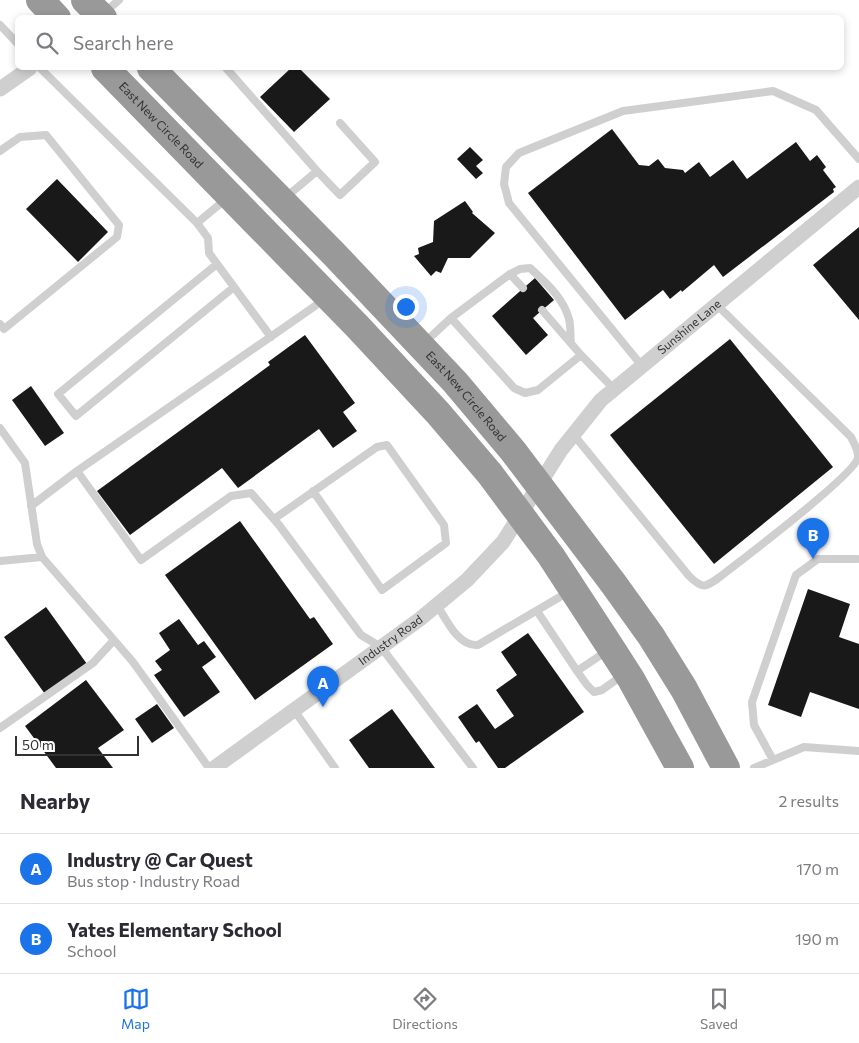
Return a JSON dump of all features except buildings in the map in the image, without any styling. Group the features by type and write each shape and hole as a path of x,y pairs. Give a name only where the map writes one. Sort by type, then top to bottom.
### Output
{"highway":[{"path":"40,0 54,15"},
{"name":"East New Circle Road","path":"108,70 326,294 438,413 490,474 551,556 611,648 680,768"},
{"name":"East New Circle Road","path":"153,70 334,253 455,382 513,451 651,636 684,689 726,768"}],"street":[{"path":"0,89 27,70"},
{"name":"Sunshine Lane","path":"539,485 561,450 601,400 859,186"},
{"name":"Industry Road","path":"214,768 437,605 488,559 503,542 539,485"}],"lane":[{"path":"0,25 15,41"},
{"path":"42,70 197,223 208,238 209,253 271,337"},
{"path":"228,70 340,195 375,162 340,123"},
{"path":"642,366 509,203 504,184 506,167 519,153 623,112 773,91 816,110 859,159"},
{"path":"0,151 20,137 46,135 119,225 117,236 4,329 0,324"},
{"path":"282,201 317,171"},
{"path":"197,223 230,195"},
{"path":"218,264 58,394 76,416 234,287"},
{"path":"420,346 451,318 510,274 530,268 554,291 563,305 569,320 571,343"},
{"path":"510,274 523,288"},
{"path":"31,506 77,471 315,306 326,294"},
{"path":"573,434 689,576 698,585 702,586 708,585 721,576 834,485 854,466 859,456 857,447 850,437 716,304"},
{"path":"542,310 614,390"},
{"path":"451,318 514,388 525,393 538,390 581,355"},
{"path":"0,428 25,463 37,544 42,557 133,662 209,768"},
{"path":"0,444 8,438"},
{"path":"274,519 313,491 377,447 388,445 444,526 446,544 382,590 313,491"},
{"path":"77,471 141,560 231,496 251,493 274,519 361,635 381,647 473,768"},
{"path":"0,562 42,557"},
{"path":"773,760 754,724 752,702 796,575 818,560 857,559"},
{"path":"437,605 461,639 471,646 478,646 572,589"},
{"path":"537,611 587,685 594,692 602,690 626,673"},
{"path":"0,728 93,663 114,640"},
{"path":"578,670 611,648"},
{"path":"294,710 336,768"},
{"path":"754,768 804,747 859,751"}],"place":[{"name":"Yates Elementary School","path":"813,559"},
{"name":"Industry @ Car Quest","path":"323,707"}]}
